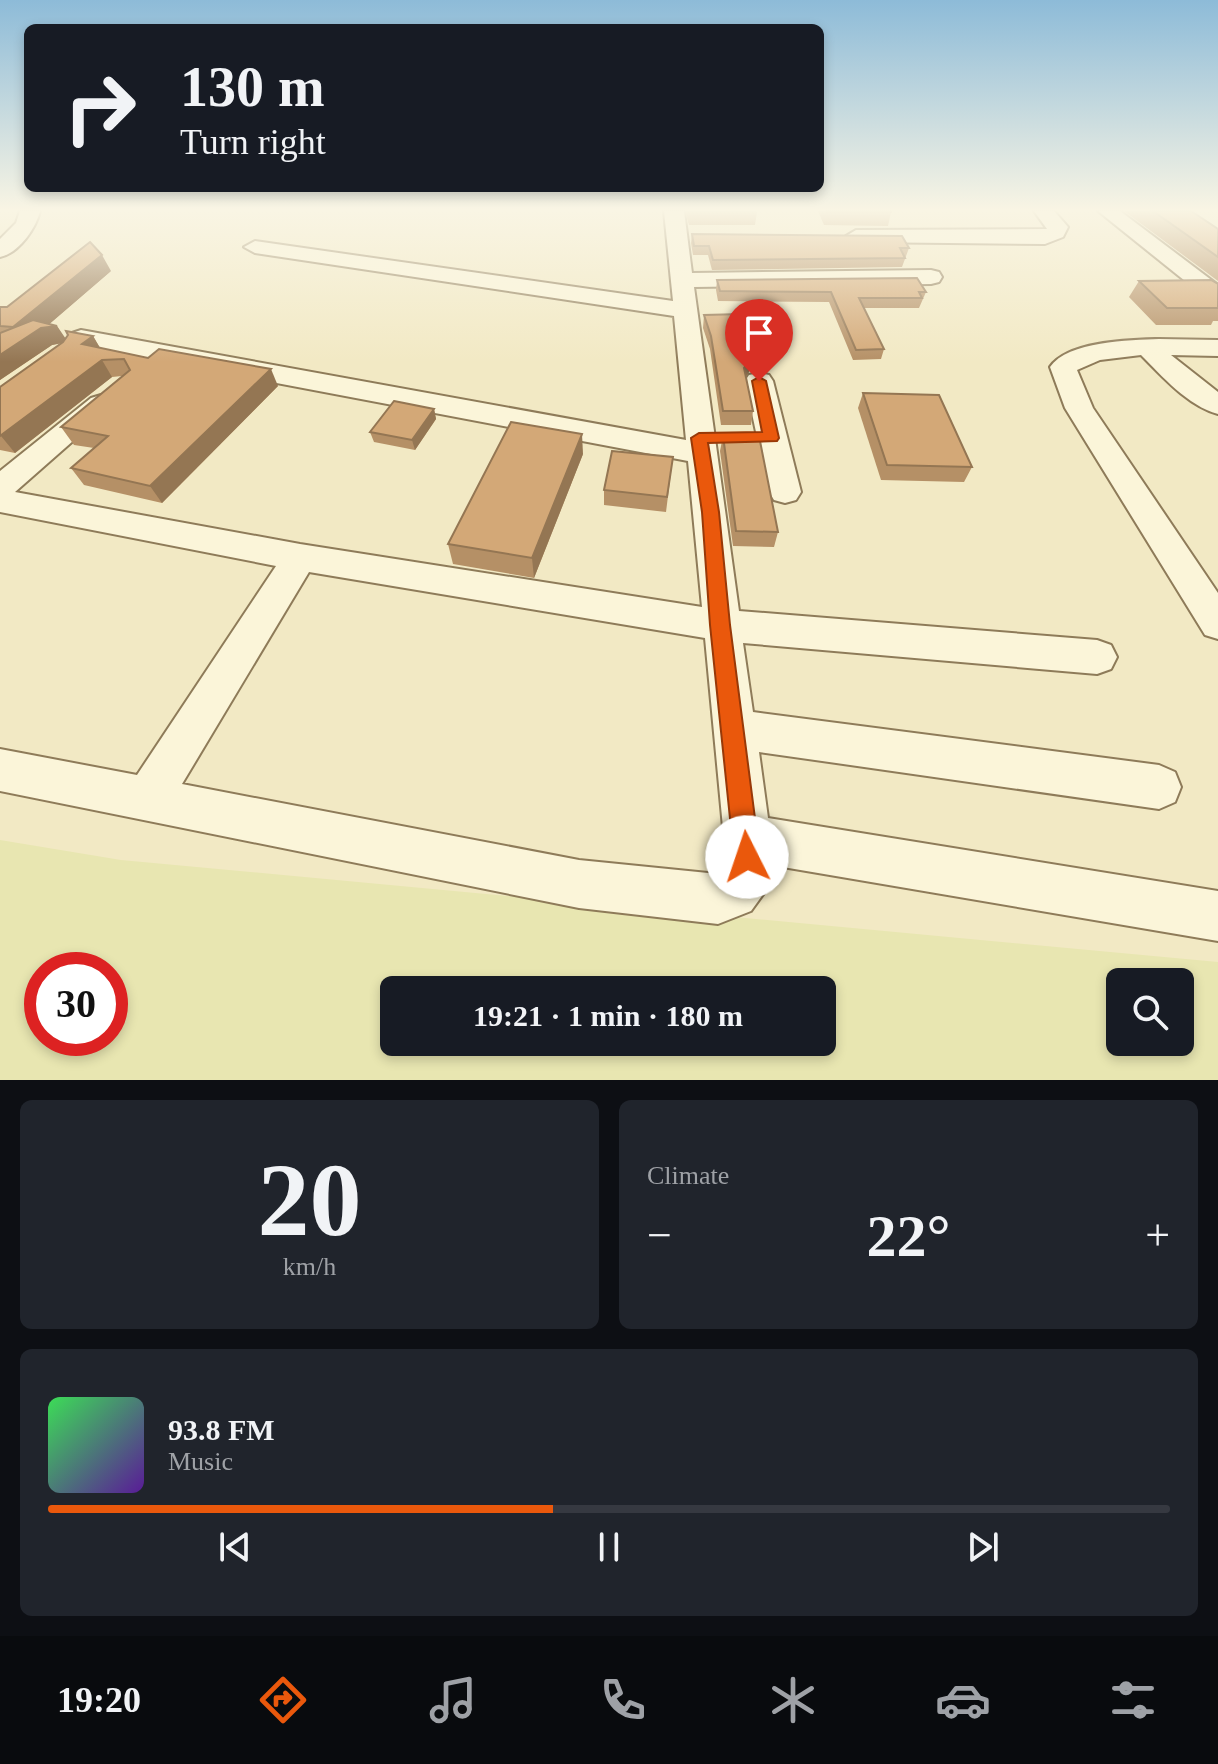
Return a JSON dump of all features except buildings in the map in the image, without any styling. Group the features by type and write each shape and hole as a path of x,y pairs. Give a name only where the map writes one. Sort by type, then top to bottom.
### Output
{"street":[{"path":"383,261 683,295 931,277"},
{"path":"682,261 683,295 728,441 785,492"},
{"path":"1173,261 1218,296"},
{"path":"81,338 728,441"},
{"path":"1148,348 1181,379 1218,405"},
{"path":"1218,348 1148,348 1074,359 1063,367 1079,408 1143,512 1218,624"},
{"path":"0,770 579,884 718,899 734,894 747,876 747,838 720,625 711,512 728,441 759,381"},
{"path":"0,488 124,385"},
{"path":"0,501 300,557 720,625 1097,657"},
{"path":"149,797 300,557"},
{"path":"733,729 1159,787"},
{"path":"747,838 1218,916"}],"shaded area":[{"path":"0,840 121,860 1218,962 1218,1080 0,1080"}],"route":[{"path":"747,857 720,625 711,512 699,438 771,438 759,381"}]}
